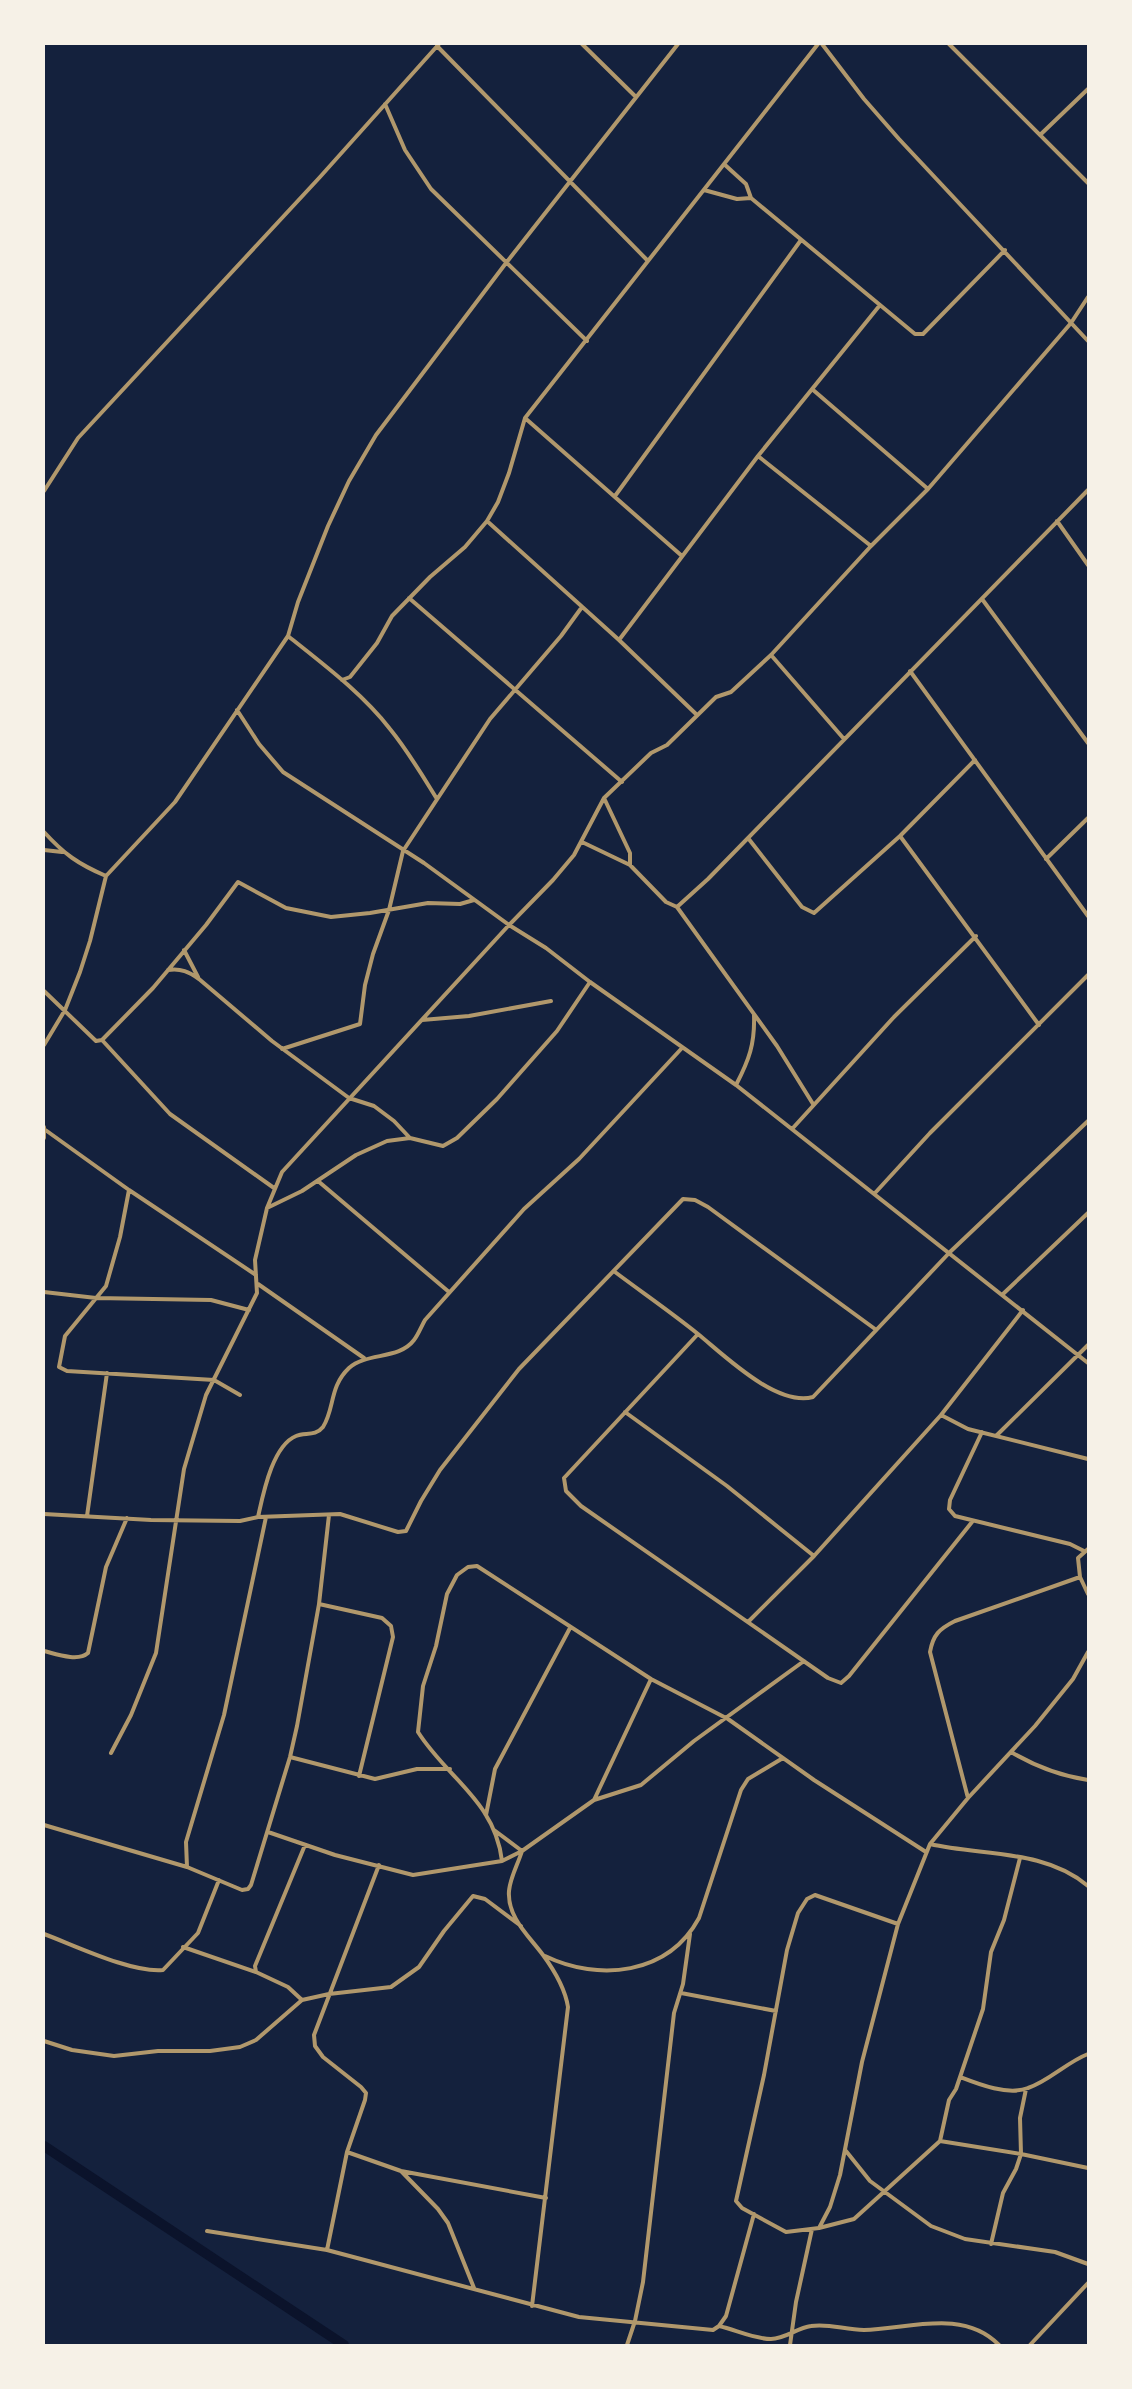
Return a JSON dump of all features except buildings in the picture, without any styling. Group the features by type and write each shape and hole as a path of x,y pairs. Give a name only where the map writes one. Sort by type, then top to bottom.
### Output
{"street":[{"path":"582,44 636,97"},
{"path":"44,1045 65,1010 90,941 106,876 175,802 194,777 210,749 288,636 298,602 328,526 349,481 376,434 506,263 678,44"},
{"path":"342,680 350,677 377,643 392,616 408,598 465,547 487,521 498,502 510,473 525,418 818,44"},
{"path":"822,44 864,99 899,139 1005,250 1088,341"},
{"path":"949,44 1088,183"},
{"path":"44,491 78,438 438,45 648,260"},
{"path":"1040,135 1088,89"},
{"path":"385,104 405,150 430,189 587,341"},
{"path":"724,164 746,184 751,198 915,334 923,334 1005,250"},
{"path":"704,190 737,199 751,198"},
{"path":"614,496 801,240"},
{"path":"111,1753 130,1715 156,1653 184,1469 206,1395 257,1293 258,1284 255,1260 267,1208 282,1172 509,925 553,880 582,842 604,798 651,754 667,745 696,714 716,697 731,692 770,655 871,546 928,490 1070,323 1088,297"},
{"path":"619,640 758,456 880,305"},
{"path":"812,389 928,490"},
{"path":"525,418 682,556"},
{"path":"758,456 871,546"},
{"path":"677,908 748,838 1088,490"},
{"path":"487,521 619,640 696,714"},
{"path":"1057,521 1088,564"},
{"path":"408,598 622,782"},
{"path":"982,599 1088,743"},
{"path":"282,1049 360,1024 367,977 389,910 403,851 490,719 582,607"},
{"path":"288,636 342,680 389,727 410,755 437,799"},
{"path":"770,655 844,739"},
{"path":"910,671 1088,916"},
{"path":"237,710 259,744 283,772 546,948 590,982 736,1085 950,1252 1088,1363"},
{"path":"748,838 802,907 814,913 822,909 900,836 975,760"},
{"path":"604,798 630,853 630,865"},
{"path":"1046,859 1088,818"},
{"path":"44,832 62,852 81,865 106,876"},
{"path":"900,836 976,936 1039,1025"},
{"path":"582,842 630,865 666,902 677,908 777,1046 813,1104"},
{"path":"44,850 62,852"},
{"path":"44,991 96,1041 102,1040 168,970 238,882 286,908 331,917 428,903 460,904 474,900"},
{"path":"792,1129 894,1017 976,936"},
{"path":"184,950 199,979"},
{"path":"168,970 177,969 188,972 199,979 282,1049 349,1098 374,1106 394,1121 410,1138"},
{"path":"875,1193 930,1133 1088,975"},
{"path":"267,1208 302,1191 356,1155 387,1141 410,1138 443,1146 457,1138 497,1099 557,1031 590,982"},
{"path":"422,1020 468,1016 551,1001"},
{"path":"736,1085 749,1060 754,1033 754,1015"},
{"path":"102,1040 170,1114 274,1188"},
{"path":"258,1517 268,1477 285,1444 296,1436 313,1435 322,1427 334,1389 348,1369 364,1358 383,1356 400,1350 413,1342 424,1320 524,1209 579,1159 682,1048"},
{"path":"616,1272 756,1379 787,1396 803,1400 813,1397 826,1386 875,1330 950,1252 1088,1121"},
{"path":"44,1128 44,1138"},
{"path":"44,1128 129,1190 256,1275"},
{"path":"318,1180 449,1292"},
{"path":"129,1190 106,1286 65,1336 59,1367 67,1371 214,1380 240,1395"},
{"path":"44,1514 240,1521 266,1516 340,1514 398,1532 406,1531 440,1470 519,1369 616,1272 683,1199 695,1200 708,1207 875,1330"},
{"path":"1003,1294 1088,1213"},
{"path":"258,1284 364,1358"},
{"path":"44,1292 96,1298 211,1300 248,1310"},
{"path":"748,1622 814,1556 941,1415 1023,1310"},
{"path":"698,1334 564,1478 566,1491 581,1506 828,1678 841,1683 876,1643 972,1522"},
{"path":"996,1436 1088,1345"},
{"path":"87,1516 107,1373"},
{"path":"625,1412 727,1486 814,1556"},
{"path":"941,1415 968,1428 1088,1459"},
{"path":"982,1432 950,1500 949,1509 955,1516 972,1522 1070,1544 1086,1550 1078,1558 1080,1577 1088,1594"},
{"path":"44,1825 187,1867 242,1890 248,1889 251,1885 268,1832 290,1757 320,1604 330,1515"},
{"path":"187,1867 186,1842 224,1715 266,1516"},
{"path":"44,1651 74,1657 84,1657 88,1653 106,1567 127,1518"},
{"path":"502,1861 493,1829 476,1798 418,1732 423,1686 436,1646 447,1594 457,1575 468,1568 478,1566 570,1628 651,1679 728,1719 783,1758 926,1852"},
{"path":"968,1798 930,1652 933,1638 941,1628 954,1622 1080,1577"},
{"path":"320,1604 382,1618 391,1626 393,1637 359,1776"},
{"path":"486,1814 495,1769 570,1628"},
{"path":"819,2228 830,2207 846,2151 846,2141 854,2110 862,2062 898,1924 926,1852 930,1844 968,1798 1035,1726 1073,1679 1088,1652"},
{"path":"268,1832 305,1845 413,1876 502,1861 522,1851 594,1800 641,1785 694,1741 728,1719 804,1661"},
{"path":"594,1800 651,1679"},
{"path":"1011,1752 1033,1764 1074,1778 1088,1780"},
{"path":"290,1757 375,1779 416,1769 450,1769"},
{"path":"627,2345 635,2321 648,2247 653,2181 674,2013 681,1993 690,1934 708,1897 741,1790 748,1779 783,1758"},
{"path":"493,1829 522,1851"},
{"path":"930,1844 1020,1858 1065,1869 1088,1886"},
{"path":"256,1972 256,1966 305,1845"},
{"path":"522,1851 509,1892 510,1903 521,1926 558,1978 566,1996 568,2007 532,2306"},
{"path":"898,1924 815,1895 807,1899 798,1913 787,1950 751,2140 736,2201 742,2208 786,2232 819,2228 854,2219 940,2141 949,2100 960,2077 983,2010 991,1952 1004,1920 1020,1858"},
{"path":"327,2250 347,2152 366,2093 323,2057 314,2046 314,2035 379,1865"},
{"path":"44,1934 112,1960 153,1971 163,1970 198,1933 219,1880"},
{"path":"44,2041 72,2050 114,2056 158,2051 227,2050 240,2047 256,2040 302,2000 329,1994 391,1987 419,1967 444,1931 473,1896 485,1899 521,1926"},
{"path":"543,1955 564,1965 607,1971 634,1967 668,1954 690,1934"},
{"path":"183,1947 256,1972 288,1987 302,2000"},
{"path":"681,1993 776,2011"},
{"path":"960,2077 1004,2090 1026,2089 1073,2060 1088,2054"},
{"path":"991,2244 1003,2194 1016,2169 1021,2154 1020,2118 1026,2089"},
{"path":"940,2141 1021,2154 1088,2168"},
{"path":"846,2151 852,2162 870,2181 931,2226 965,2239 1055,2252 1088,2264"},
{"path":"347,2152 400,2171 546,2198"},
{"path":"400,2171 438,2209 448,2223 474,2288"},
{"path":"207,2231 327,2250 474,2288 532,2306 579,2316 713,2330 719,2326 726,2316 754,2214"},
{"path":"790,2345 796,2302 812,2229"},
{"path":"1030,2345 1088,2283"},
{"path":"719,2326 773,2339 783,2337 792,2331 825,2324 863,2330 934,2323 957,2324 971,2327 999,2345"}],"waterway":[{"path":"44,2146 344,2345"}]}
